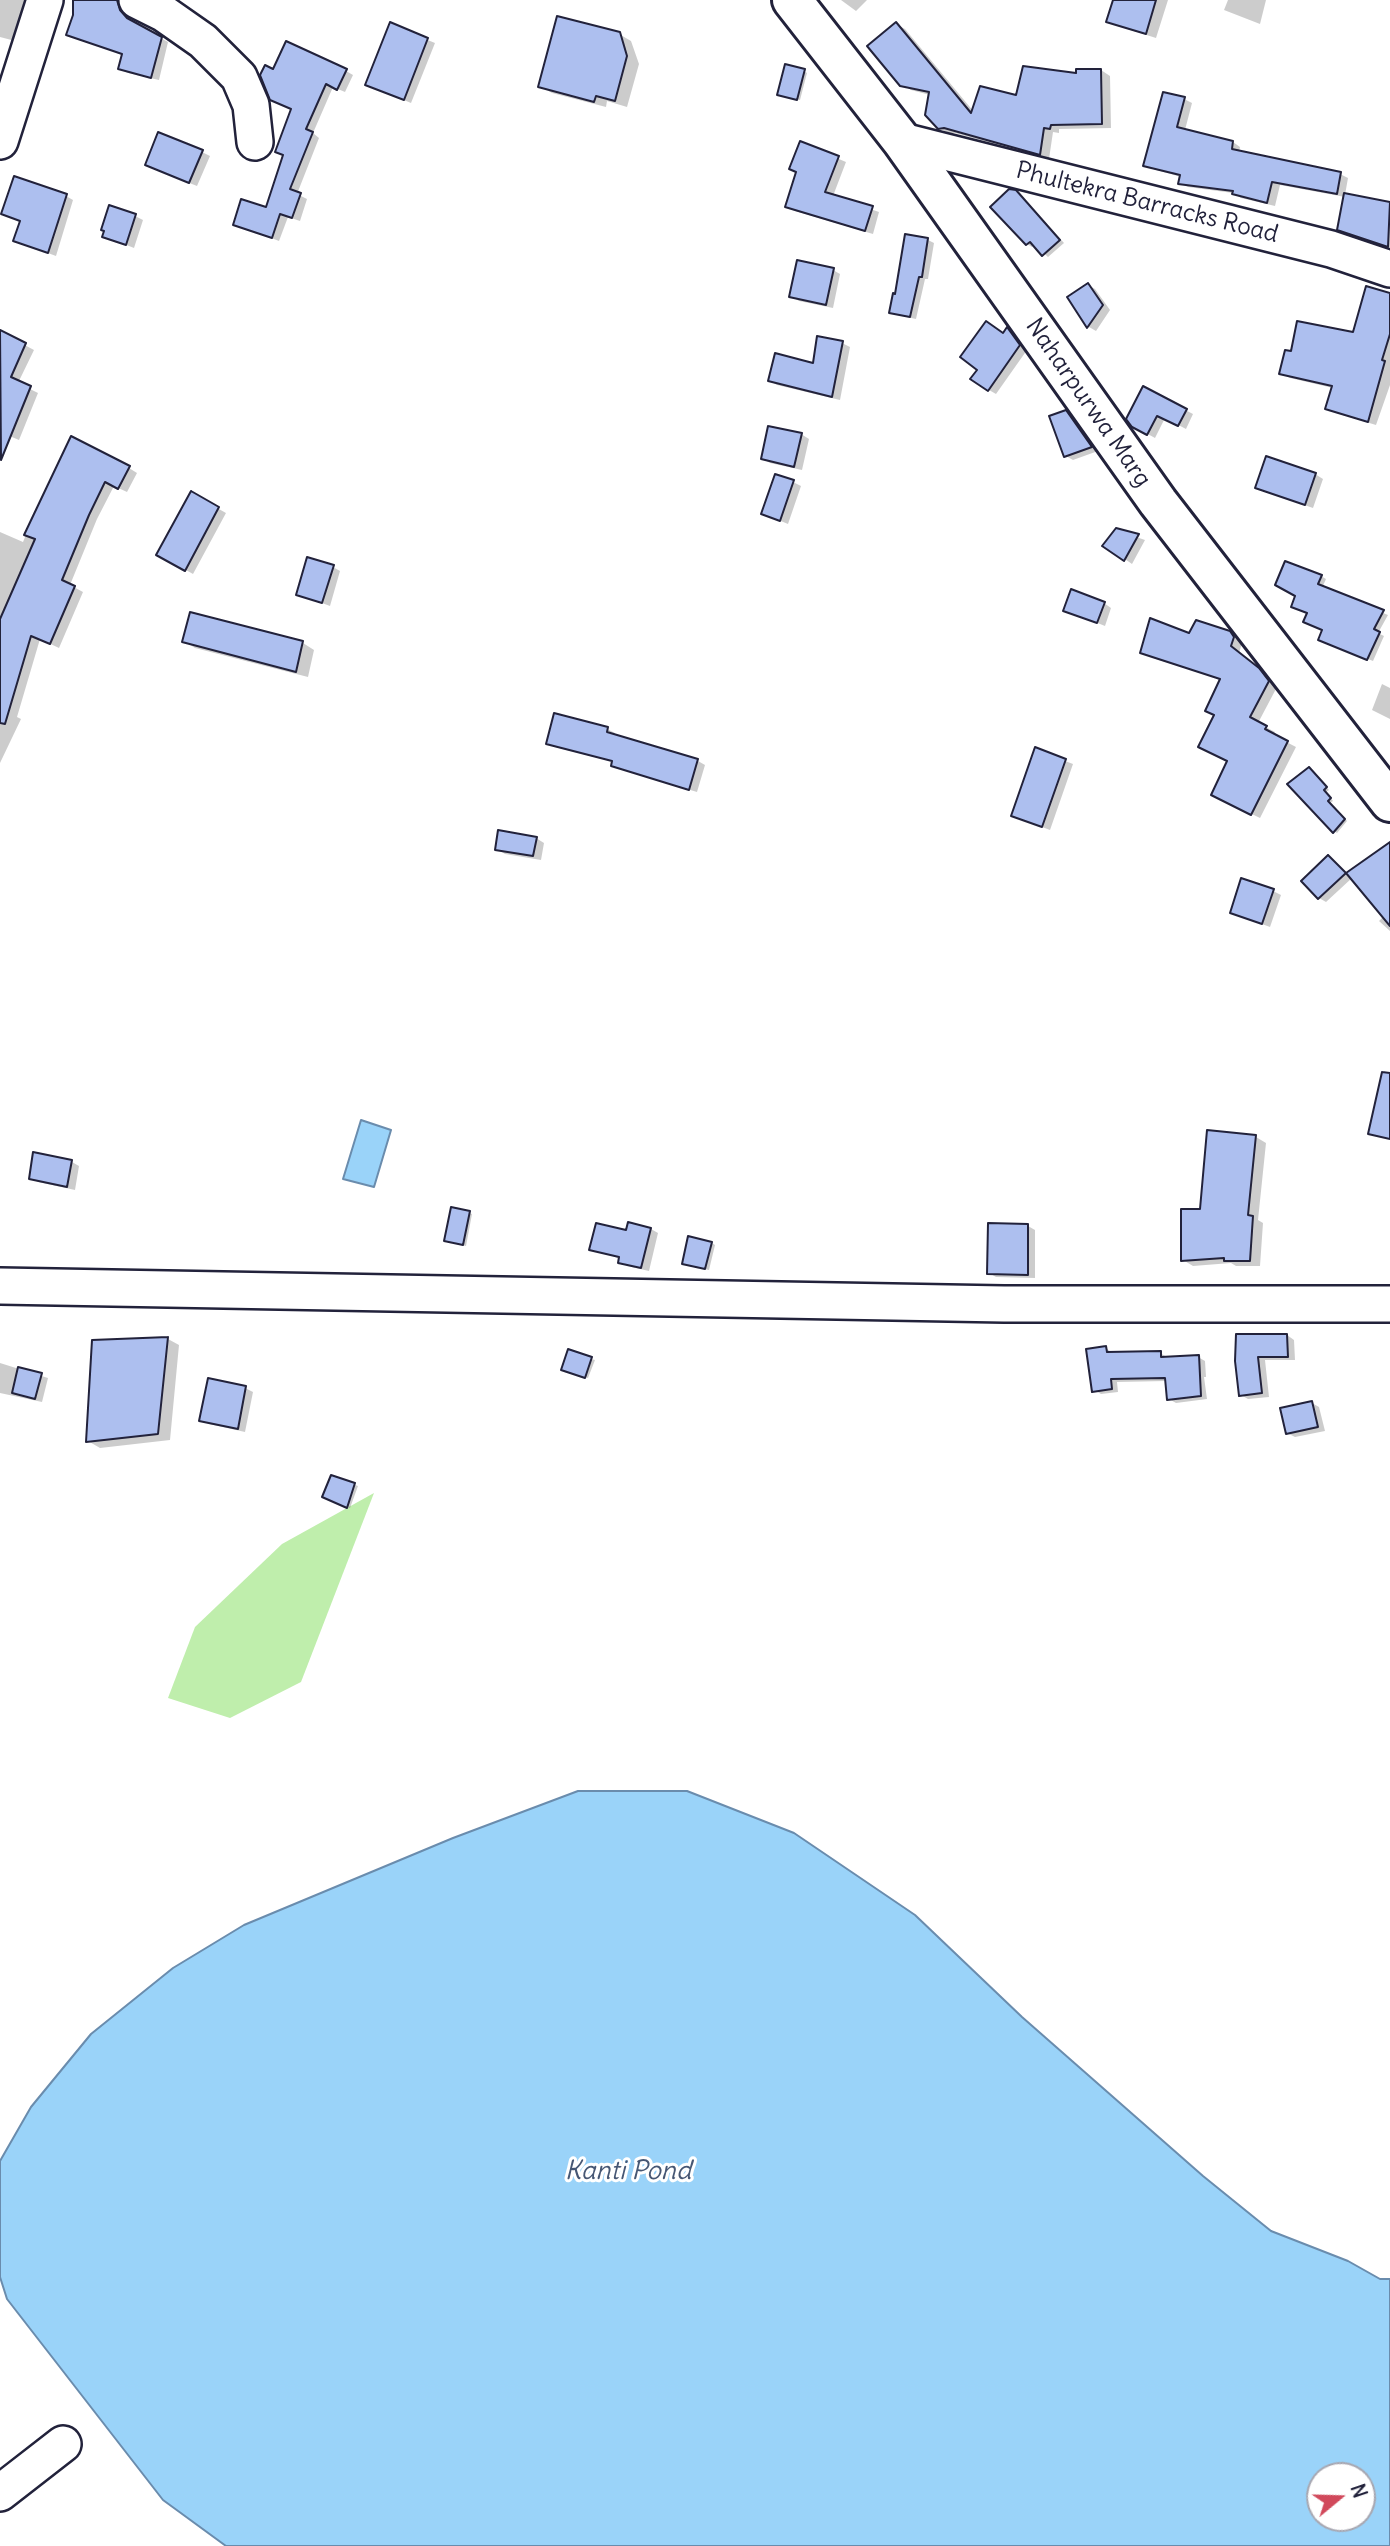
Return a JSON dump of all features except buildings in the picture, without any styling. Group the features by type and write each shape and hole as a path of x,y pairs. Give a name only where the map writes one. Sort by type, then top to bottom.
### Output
{"main road":[{"name":"Naharpurwa Marg","path":"792,0 902,141 1158,502 1390,802"}],"street":[{"path":"0,141 45,0"},
{"path":"137,0 163,13 203,41 239,77 251,105 255,142"},
{"name":"Phultekra Barracks Road","path":"902,141 1331,249 1390,269"},
{"path":"0,1286 1004,1304 1390,1304"},
{"path":"0,2493 62,2444"}],"green space":[{"path":"374,1493 301,1682 230,1718 168,1698 195,1627 282,1544"}],"water":[{"path":"361,1120 391,1130 374,1187 343,1179"},
{"name":"Kanti Pond","path":"578,1791 687,1791 794,1833 915,1915 1022,2017 1203,2176 1271,2231 1348,2261 1380,2279 1390,2279 1390,2546 226,2546 163,2500 7,2299 0,2277 0,2161 31,2107 91,2034 173,1968 244,1925 453,1838"}]}
